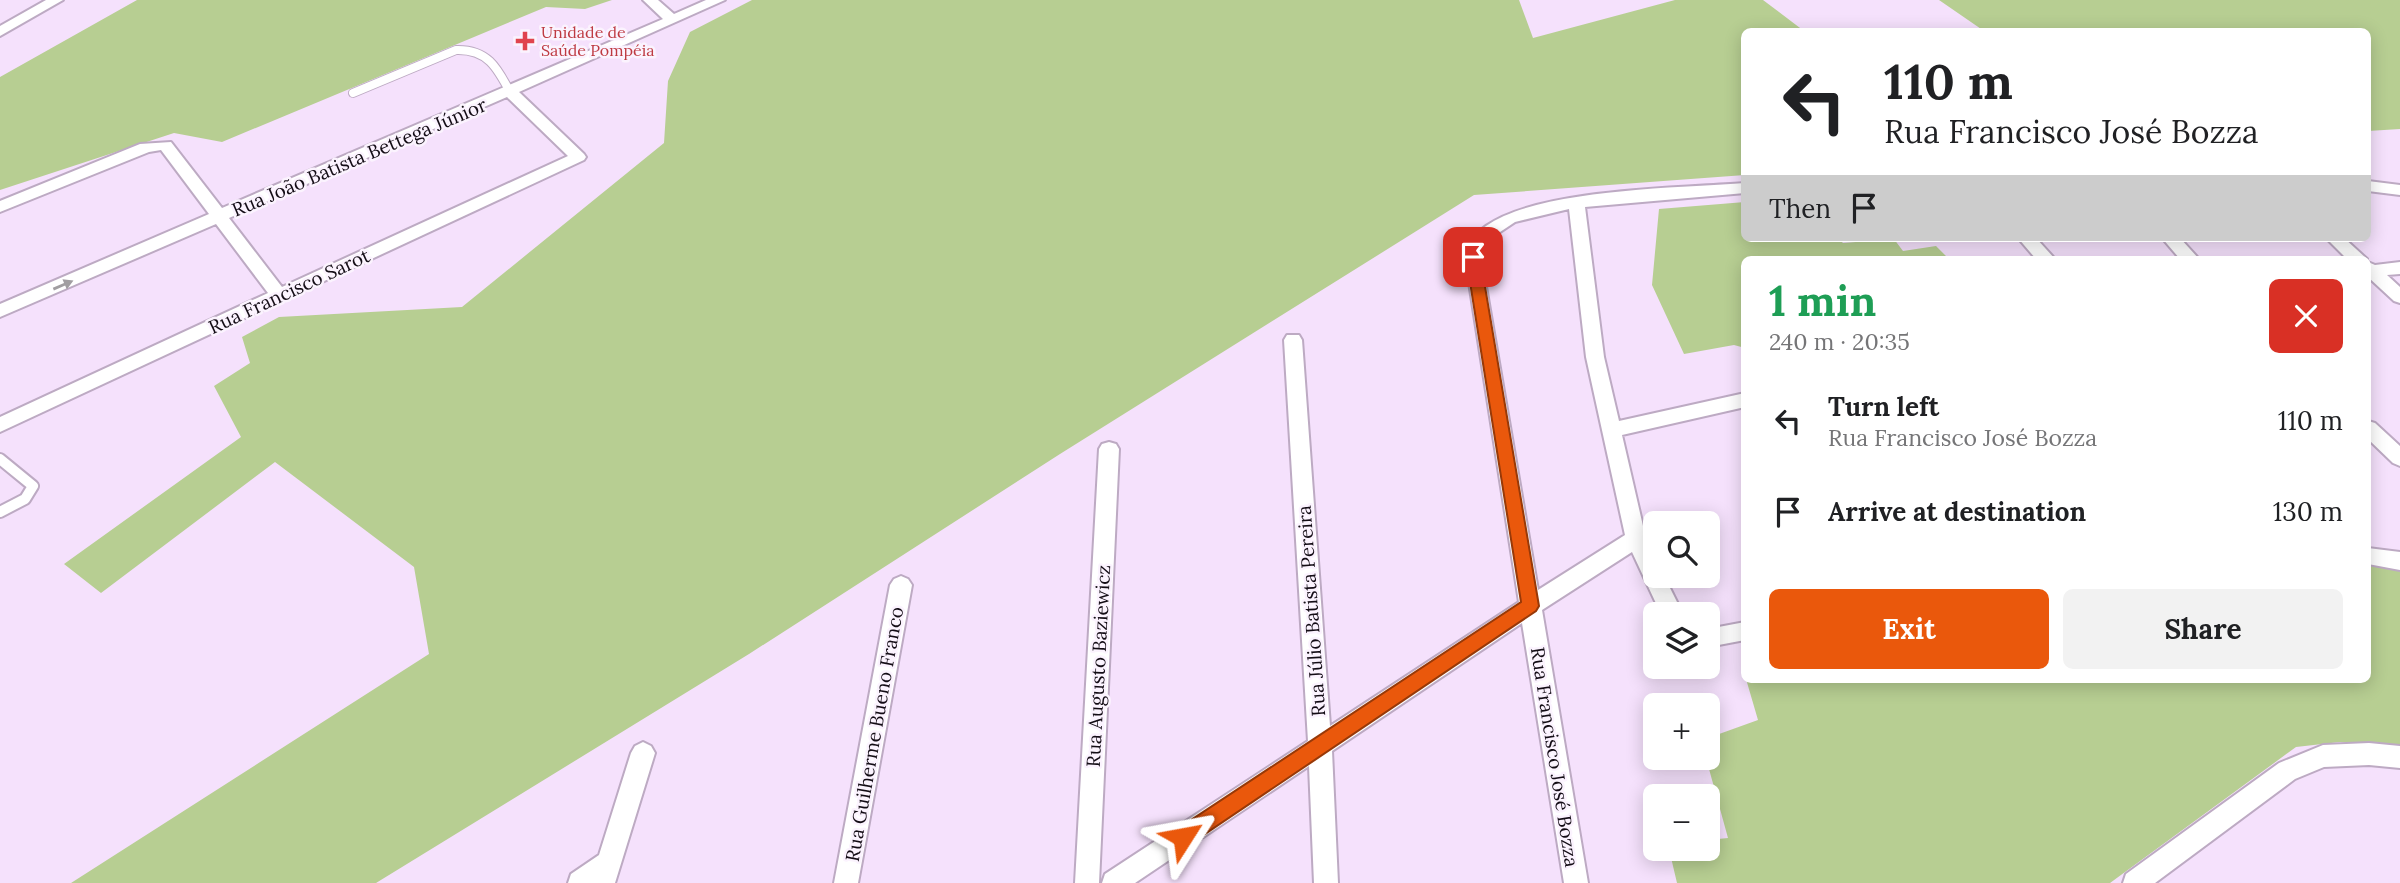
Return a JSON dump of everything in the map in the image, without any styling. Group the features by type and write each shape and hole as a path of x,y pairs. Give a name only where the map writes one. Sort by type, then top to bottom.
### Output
{"street":[{"path":"0,32 57,0"},
{"path":"650,0 673,20"},
{"name":"Rua João Batista Bettega Júnior","path":"0,311 220,218 718,0"},
{"name":"Rua Francisco Sarot","path":"0,425 578,157 510,92"},
{"path":"0,207 146,147 166,145 279,296"},
{"path":"2371,186 2400,190"},
{"path":"1666,602 1636,539 1595,357 1576,202 1741,188"},
{"name":"Rua Francisco José Bozza","path":"1576,202 1510,218 1488,232 1473,257 1576,883"},
{"path":"2030,242 2043,256"},
{"path":"2174,242 2187,256"},
{"path":"2338,242 2354,256"},
{"path":"2371,267 2400,268"},
{"path":"2371,271 2400,297"},
{"name":"Rua Júlio Batista Pereira","path":"1293,340 1320,745 1326,883"},
{"path":"1612,430 1741,401"},
{"path":"2371,431 2400,458"},
{"name":"Rua Augusto Baziewicz","path":"1087,883 1109,449"},
{"path":"1114,883 1530,606 1636,539"},
{"path":"2371,556 2400,561"},
{"name":"Rua Guilherme Bueno Franco","path":"846,883 901,585"},
{"path":"1720,636 1741,632"},
{"path":"580,883 606,873 643,753"},
{"path":"2135,883 2287,771 2323,756 2369,754 2400,757"}],"lane":[{"path":"353,93 456,50 469,48 478,50 493,62 510,92"},
{"path":"0,459 33,486 25,499 0,512"}],"green space":[{"path":"137,0 612,0 585,9 546,7 222,142 174,133 0,190 0,77"},
{"path":"752,0 1519,0 1533,38 1675,0 1763,0 1800,28 1741,28 1741,175 1474,195 1060,454 749,654 376,883 71,883 429,654 414,567 275,462 101,593 64,564 241,437 214,386 250,363 242,337 279,317 462,307 664,143 668,81 690,32"},
{"path":"1939,0 2400,0 2400,129 2371,131 2371,28 1980,28"},
{"path":"1741,202 1741,242 1896,242 1903,251 1936,246 1946,256 1741,256 1741,347 1734,345 1684,354 1652,285 1659,209"},
{"path":"2371,564 2400,569 2400,745 2340,742 2296,747 2110,883 1677,883 1672,861 1720,861 1720,839 1728,838 1720,809 1720,784 1713,784 1709,770 1720,770 1720,734 1758,720 1747,683 2371,683"}],"place":[{"name":"Unidade de Saúde Pompéia","path":"525,41"}],"route":[{"path":"1183,837 1530,606 1473,257"}]}
